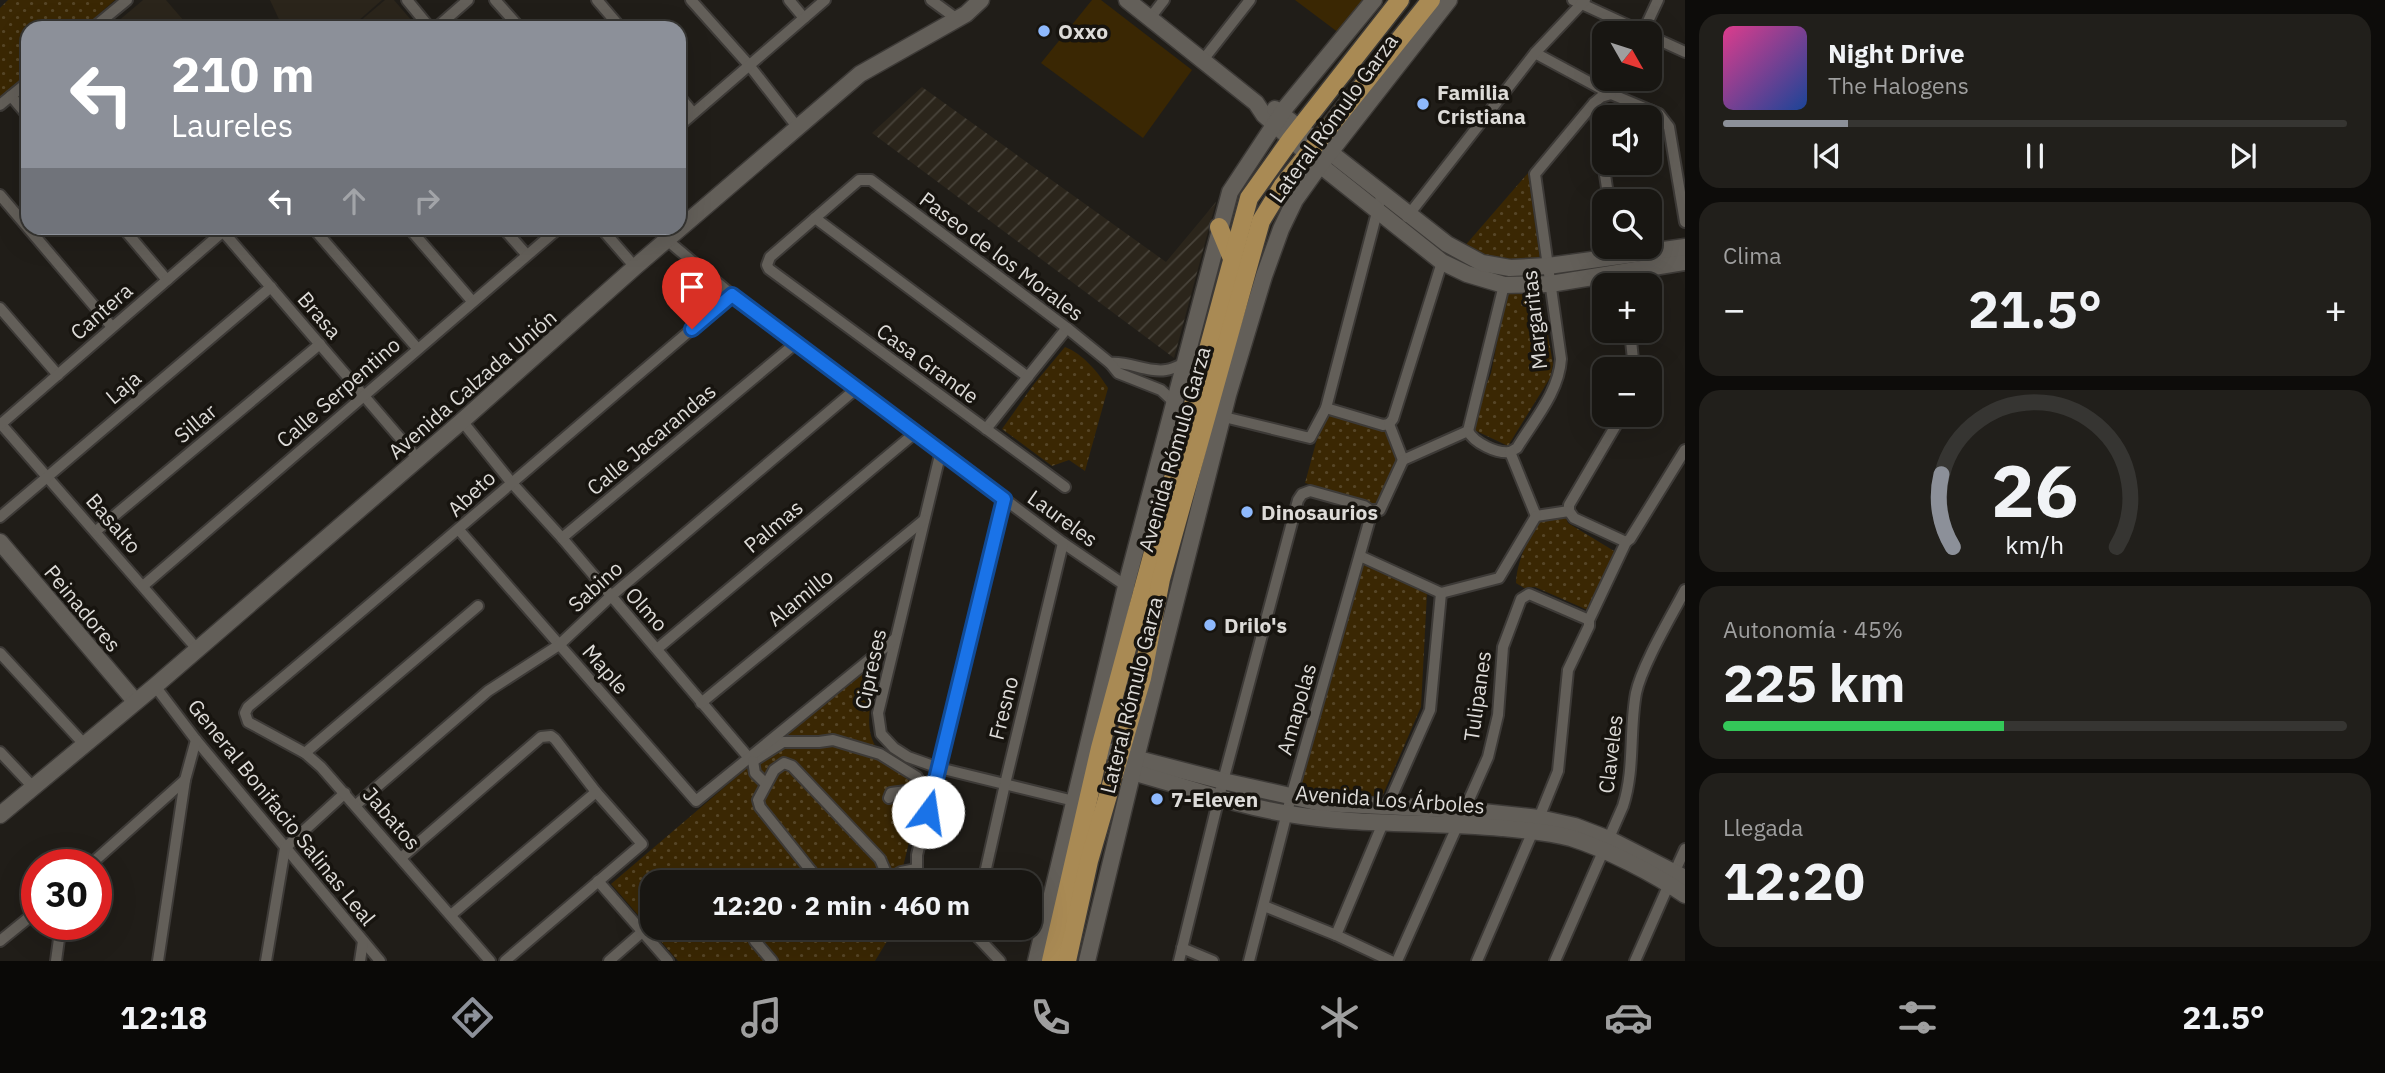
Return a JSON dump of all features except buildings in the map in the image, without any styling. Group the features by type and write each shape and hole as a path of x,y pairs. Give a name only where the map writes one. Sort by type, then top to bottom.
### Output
{"main road":[{"name":"Avenida Rómulo Garza","path":"1067,961 1088,861 1126,763 1159,587 1261,221 1400,0"},
{"name":"Avenida Rómulo Garza","path":"1051,961 1092,755 1133,590 1188,422 1231,256 1249,198 1309,146 1431,0"},
{"path":"1219,227 1231,256"},
{"path":"1210,406 1231,387 1224,357"}],"street":[{"path":"102,21 127,0"},
{"path":"407,0 424,21"},
{"path":"444,21 468,0"},
{"path":"495,0 514,21"},
{"path":"597,0 615,21"},
{"path":"691,0 749,65 798,128"},
{"path":"789,0 804,18"},
{"path":"686,120 825,0"},
{"path":"931,0 957,19"},
{"name":"Avenida Calzada Unión","path":"686,224 866,69 957,19 981,0"},
{"path":"1127,0 1256,103 1271,106 1278,119 1378,210 1482,263 1510,268 1548,266 1592,256"},
{"path":"1150,18 1164,0"},
{"path":"1203,60 1250,0"},
{"name":"Lateral Rómulo Garza","path":"1133,590 1174,400 1230,192 1278,119 1374,0"},
{"name":"Lateral Rómulo Garza","path":"1087,961 1126,763 1231,387 1281,229 1295,200 1309,146 1449,0"},
{"path":"1651,21 1658,0"},
{"path":"1403,221 1579,1 1620,21"},
{"path":"1662,41 1685,52"},
{"path":"1535,53 1611,94 1659,114 1669,127 1685,222"},
{"path":"0,105 21,88"},
{"path":"1607,189 1594,103 1611,94"},
{"path":"11,96 21,108"},
{"name":"Margaritas","path":"1510,452 1517,448 1559,376 1561,359 1534,178 1537,170 1594,103"},
{"path":"686,104 693,113"},
{"path":"1309,146 1382,193 1403,221 1442,262 1467,274 1504,285 1592,281"},
{"name":"Paseo de los Morales","path":"815,218 859,180 871,180 1068,328 1118,373 1161,390 1174,400 1188,422"},
{"path":"1224,417 1310,438 1326,408 1382,193"},
{"path":"0,195 21,220"},
{"path":"815,218 1028,377"},
{"name":"Casa Grande","path":"815,218 770,257 767,265 769,269 1065,487"},
{"path":"34,235 112,327"},
{"path":"129,235 167,280"},
{"name":"Cantera","path":"0,423 216,235"},
{"name":"Brasa","path":"228,235 418,459"},
{"path":"319,235 417,348"},
{"path":"414,235 472,301"},
{"path":"509,235 526,254"},
{"name":"Calle Serpentino","path":"143,586 549,235"},
{"path":"607,235 635,267"},
{"name":"Avenida Calzada Unión","path":"0,815 83,743 155,686 673,235"},
{"name":"Laureles","path":"667,240 732,295 915,433 1063,543 1133,590"},
{"path":"1662,248 1685,247"},
{"path":"1326,408 1383,425 1389,424 1393,419 1442,262"},
{"path":"1644,273 1685,262"},
{"path":"1504,285 1468,431 1476,442 1504,453 1510,452 1535,516"},
{"name":"Laja","path":"0,517 271,287"},
{"name":"Abeto","path":"248,722 244,718 248,707 732,295"},
{"path":"0,308 58,375"},
{"path":"986,429 1068,328"},
{"name":"Calle Jacarandas","path":"562,538 796,343"},
{"name":"Sillar","path":"96,531 320,344"},
{"path":"1110,363 1126,362 1157,371 1167,370 1205,355"},
{"name":"Sabino","path":"356,805 481,696 559,645 610,597 856,388"},
{"name":"Olmo","path":"462,421 511,482 751,760 755,773 766,784"},
{"name":"Basalto","path":"0,423 197,649"},
{"path":"1389,424 1403,460"},
{"path":"1615,427 1569,505 1569,512 1574,518 1626,542"},
{"path":"1179,961 1221,789 1298,500 1302,494 1310,491 1370,510 1380,510 1403,460 1468,431"},
{"name":"Palmas","path":"657,649 915,433"},
{"path":"1477,961 1558,771 1568,670 1626,542 1685,450"},
{"name":"Cipreses","path":"941,451 878,713 881,734 903,754 939,768 1074,801"},
{"path":"911,870 916,869 917,855 1004,499"},
{"name":"Amapolas","path":"1249,961 1289,814 1291,797 1371,515 1370,510"},
{"path":"1535,516 1569,512"},
{"path":"1360,556 1441,593 1499,578 1535,516"},
{"name":"Alamillo","path":"701,703 924,520"},
{"name":"Maple","path":"459,530 696,801 751,760"},
{"name":"Peinadores","path":"0,542 135,701"},
{"name":"Fresno","path":"986,870 1004,784 1063,543"},
{"name":"Claveles","path":"1555,961 1623,806 1629,784 1637,692 1642,675 1680,612 1685,590"},
{"path":"1387,807 1430,710 1441,593"},
{"name":"Tulipanes","path":"1397,961 1488,757 1494,735 1503,647 1521,599 1529,593 1589,620"},
{"path":"305,753 478,606"},
{"path":"751,760 895,639"},
{"path":"0,653 83,743"},
{"name":"General Bonifacio Salinas Leal","path":"155,686 196,740 380,961"},
{"name":"Jabatos","path":"248,722 305,753 321,767 490,961"},
{"path":"401,858 541,737 551,736 555,739 596,792 642,844 505,961"},
{"path":"158,961 185,780 196,740"},
{"path":"751,760 783,741 819,743 833,740 880,754 916,777 919,782 914,790 895,791 888,798"},
{"path":"0,752 33,786"},
{"name":"Lateral Rómulo Garza","path":"1036,961 1074,801 1092,755"},
{"name":"Avenida Los Árboles","path":"1092,755 1221,789 1289,814 1382,823 1461,817"},
{"path":"810,870 760,807 757,797 784,762 792,766 880,859 885,870"},
{"path":"108,849 185,780"},
{"name":"Avenida Los Árboles","path":"1221,789 1321,803 1387,807 1536,825 1571,838 1607,846 1676,877 1685,895"},
{"path":"451,915 596,792"},
{"path":"266,961 285,848 345,793"},
{"path":"1336,935 1382,823"},
{"path":"1634,961 1676,877 1685,849"},
{"path":"598,881 640,932"},
{"path":"1264,906 1391,961"},
{"path":"0,941 21,924"},
{"path":"609,961 640,934"},
{"path":"56,961 59,940"},
{"path":"648,940 668,961"},
{"path":"754,940 772,961"},
{"path":"982,940 1000,961"},
{"path":"360,961 363,941"},
{"path":"1182,948 1213,961"}],"shaded area":[{"path":"8,0 115,0 91,21 21,21 21,81 0,99 0,8"},
{"path":"143,0 166,0 184,21 118,21"},
{"path":"270,0 382,0 358,21 280,21"},
{"path":"385,0 394,0 412,21 360,21"},
{"path":"1092,0 1101,0 1192,70 1143,138 1041,63"},
{"path":"1295,0 1363,0 1339,33"},
{"path":"922,87 1166,262 1216,202 1174,358 872,133"},
{"path":"1528,173 1540,259 1503,262 1463,248"},
{"path":"1540,289 1553,364 1550,378 1508,446 1470,428 1491,373 1507,292"},
{"path":"1065,347 1090,364 1108,388 1085,471 1069,460 1052,466 1002,429"},
{"path":"1324,413 1389,433 1399,462 1379,509 1370,502 1305,483"},
{"path":"1564,514 1568,523 1619,554 1592,612 1535,587 1524,588 1516,583 1521,559 1537,521"},
{"path":"1360,563 1427,593 1421,707 1382,797 1300,789"},
{"path":"882,655 870,712 872,739 879,751 890,760 925,776 902,870 640,870 640,917 611,884"},
{"path":"660,940 888,940 875,961 678,961"}],"place":[{"name":"Oxxo","path":"1044,31"},
{"name":"Familia Cristiana","path":"1423,104"},
{"name":"Dinosaurios","path":"1247,512"},
{"name":"Drilo's","path":"1210,625"},
{"name":"7-Eleven","path":"1157,799"}],"route":[{"path":"692,329 732,295 1004,499 928,812"}]}
